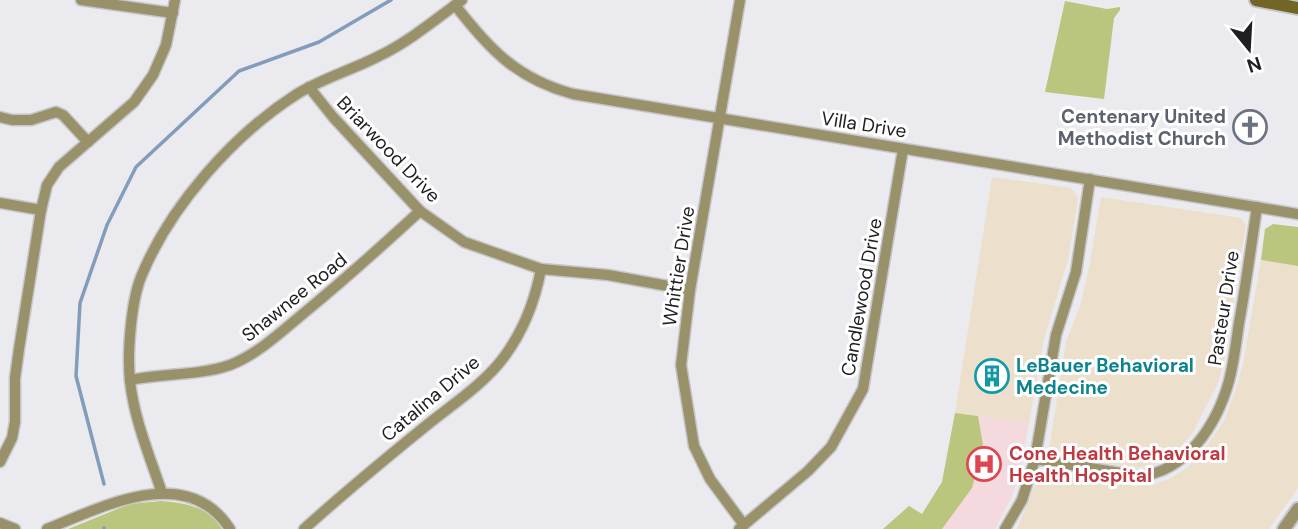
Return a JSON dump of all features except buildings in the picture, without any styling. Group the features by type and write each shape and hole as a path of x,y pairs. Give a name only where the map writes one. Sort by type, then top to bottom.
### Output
{"main road":[{"path":"1256,0 1298,8"}],"street":[{"path":"81,0 173,13"},
{"path":"0,463 12,438 15,422 15,378 47,185 59,167 134,102 153,75 166,45 176,0"},
{"name":"Whittier Drive","path":"740,0 690,290 681,365 694,446 710,479 741,527"},
{"path":"162,493 134,405 128,345 140,279 175,214 206,174 280,106 309,87 399,45 458,3"},
{"name":"Villa Drive","path":"458,3 497,55 539,82 583,96 1298,214"},
{"name":"Briarwood Drive","path":"309,87 420,211 464,242 541,268 608,275 690,290"},
{"path":"0,117 31,120 56,112 63,115 88,142"},
{"name":"Candlewood Drive","path":"741,527 808,471 831,447 863,389 904,149"},
{"path":"1005,529 1022,500 1035,459 1056,335 1073,285 1090,179"},
{"path":"0,203 41,210"},
{"name":"Pasteur Drive","path":"1035,459 1139,477 1152,475 1174,465 1197,443 1222,403 1228,382 1244,299 1257,207"},
{"name":"Shawnee Road","path":"130,380 202,372 249,356 273,340 356,270 420,211"},
{"name":"Catalina Drive","path":"304,529 364,475 473,387 502,359 521,332 532,307 541,268"},
{"path":"47,529 115,502 162,493 194,498 210,507 230,529"},
{"path":"1283,529 1298,509"},
{"path":"0,523 15,529"}],"shaded area":[{"path":"992,177 1071,188 1078,198 1068,260 1044,339 1029,423 955,413"},
{"path":"1101,197 1241,218 1246,225 1218,383 1192,434 1173,455 1163,462 1149,466 1135,468 1095,462 1089,456 1049,450 1066,342 1080,306"},
{"path":"1261,260 1298,266 1298,488 1269,529 1017,529 1038,478 1043,474 1049,472 1133,486 1152,485 1187,468 1202,452 1223,423 1236,389 1243,364"},
{"name":"Cone Health Behavioral Health Hospital","path":"955,413 1029,423 1020,471 1012,496 995,529 883,529 909,506 922,514 942,482"}],"green space":[{"path":"1065,1 1107,9 1120,7 1114,18 1104,99 1045,92"},
{"path":"1273,224 1298,227 1298,266 1261,260 1265,229"},
{"path":"955,413 978,416 983,445 972,488 942,529 883,529 909,506 922,514 942,482"},
{"path":"161,501 195,507 210,515 222,529 68,529 130,504"}],"waterway":[{"path":"104,484 76,376 80,303 107,225 136,167 239,71 319,42 391,0"}],"place":[{"name":"Centenary United Methodist Church","path":"1250,127"},
{"name":"LeBauer Behavioral Medecine","path":"992,376"},
{"name":"Cone Health Behavioral Health Hospital","path":"984,464"}]}
